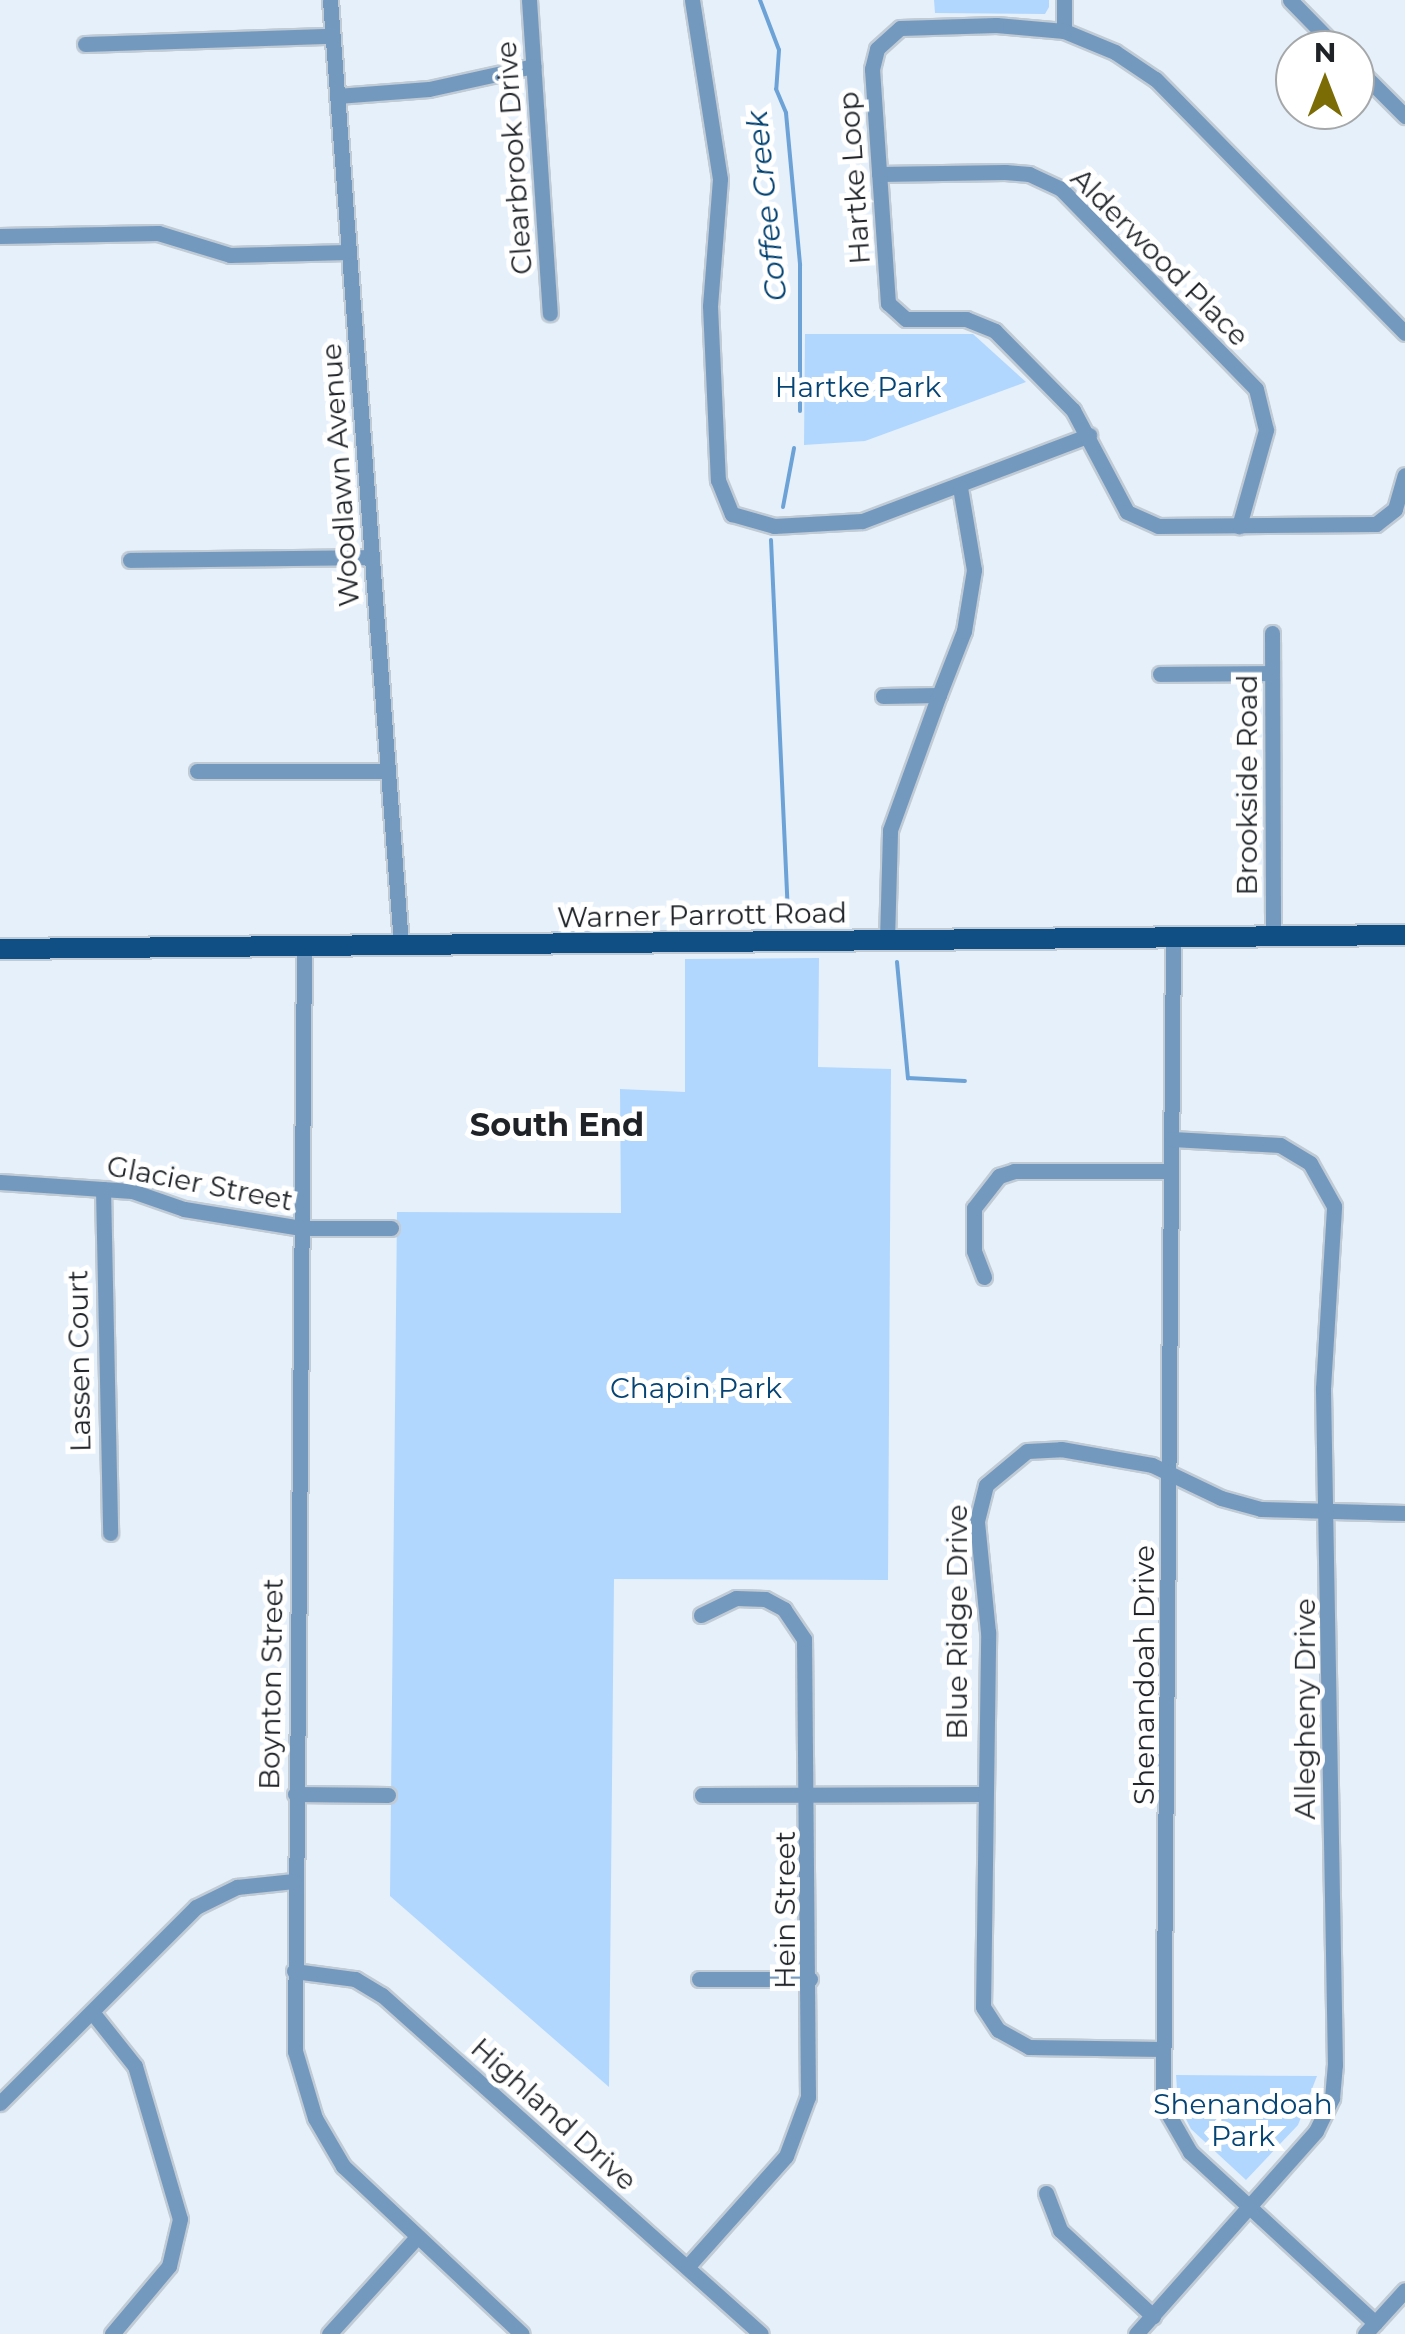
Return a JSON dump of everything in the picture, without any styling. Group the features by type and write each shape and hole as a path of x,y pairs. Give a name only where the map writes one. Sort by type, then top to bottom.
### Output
{"main road":[{"name":"Warner Parrott Road","path":"0,949 1405,935"}],"street":[{"name":"Woodlawn Avenue","path":"330,0 400,946"},
{"name":"Clearbrook Drive","path":"528,0 550,312"},
{"path":"692,0 720,179 710,306 723,504 754,525 826,525 888,514 1089,435"},
{"path":"1064,0 1064,31"},
{"path":"1290,0 1319,30"},
{"name":"Hartke Loop","path":"1405,333 1155,79 1115,52 1064,31 943,26 887,35 872,69 888,302 895,314 966,319 995,331 1056,391 1089,435 1121,503 1138,520 1239,526 1387,520 1405,475"},
{"path":"85,44 332,36"},
{"path":"337,96 429,89 534,66"},
{"path":"1375,86 1405,116"},
{"name":"Alderwood Place","path":"879,174 1005,172 1029,174 1061,189 1256,389 1266,430 1239,526"},
{"path":"0,236 158,233 230,254 348,252"},
{"path":"887,940 890,830 973,598 960,487"},
{"path":"130,560 370,556"},
{"name":"Brookside Road","path":"1272,633 1273,937"},
{"path":"1160,674 1272,672"},
{"path":"883,696 939,695"},
{"path":"197,771 387,771"},
{"name":"Shenandoah Drive","path":"1173,938 1167,1469 1171,1702 1163,2105 1174,2130 1370,2328"},
{"name":"Boynton Street","path":"304,946 295,2051 314,2118 361,2188 522,2334"},
{"name":"Allegheny Drive","path":"1136,2334 1252,2208 1316,2131 1334,2083 1323,1359 1336,1224 1330,1192 1310,1163 1280,1144 1172,1138"},
{"path":"984,1277 974,1251 974,1208 999,1176 1014,1171 1171,1171"},
{"name":"Glacier Street","path":"0,1182 103,1189 301,1228 391,1228"},
{"name":"Lassen Court","path":"103,1189 110,1533"},
{"name":"Blue Ridge Drive","path":"1162,2049 1029,2047 991,2022 980,1990 981,1794 988,1632 977,1521 986,1485 1004,1464 1043,1448 1167,1469 1240,1504 1328,1512 1405,1513"},
{"name":"Hein Street","path":"688,2266 797,2139 808,2097 808,1660 795,1621 766,1599 747,1598 701,1614"},
{"path":"295,1794 388,1795"},
{"path":"702,1795 981,1794"},
{"path":"0,2103 196,1907 237,1887 294,1881"},
{"name":"Highland Drive","path":"294,1971 356,1978 382,1995 761,2334"},
{"path":"700,1979 810,1980"},
{"path":"92,2012 135,2066 180,2219 169,2266 112,2334"},
{"path":"1046,2193 1060,2230 1153,2316"},
{"path":"329,2334 416,2238"},
{"path":"1370,2328 1405,2290"}],"green space":[{"path":"934,0 1049,0 1049,7 1045,14 935,13"},
{"name":"Hartke Park","path":"805,334 973,334 1026,382 865,441 804,445"},
{"name":"Chapin Park","path":"819,958 818,1067 891,1069 888,1580 614,1579 609,2087 390,1896 397,1212 621,1213 620,1089 685,1092 685,959"},
{"name":"Shenandoah Park","path":"1176,2075 1317,2076 1298,2125 1246,2180 1191,2129 1178,2103"}],"waterway":[{"name":"Coffee Creek","path":"760,0 779,50 776,89 786,113 800,265 800,411"},
{"name":"Coffee Creek","path":"783,507 794,448"},
{"name":"Coffee Creek","path":"771,540 788,915"},
{"name":"Coffee Creek","path":"897,962 908,1078 965,1081"}],"district":[{"name":"South End","path":"557,1125"}]}
